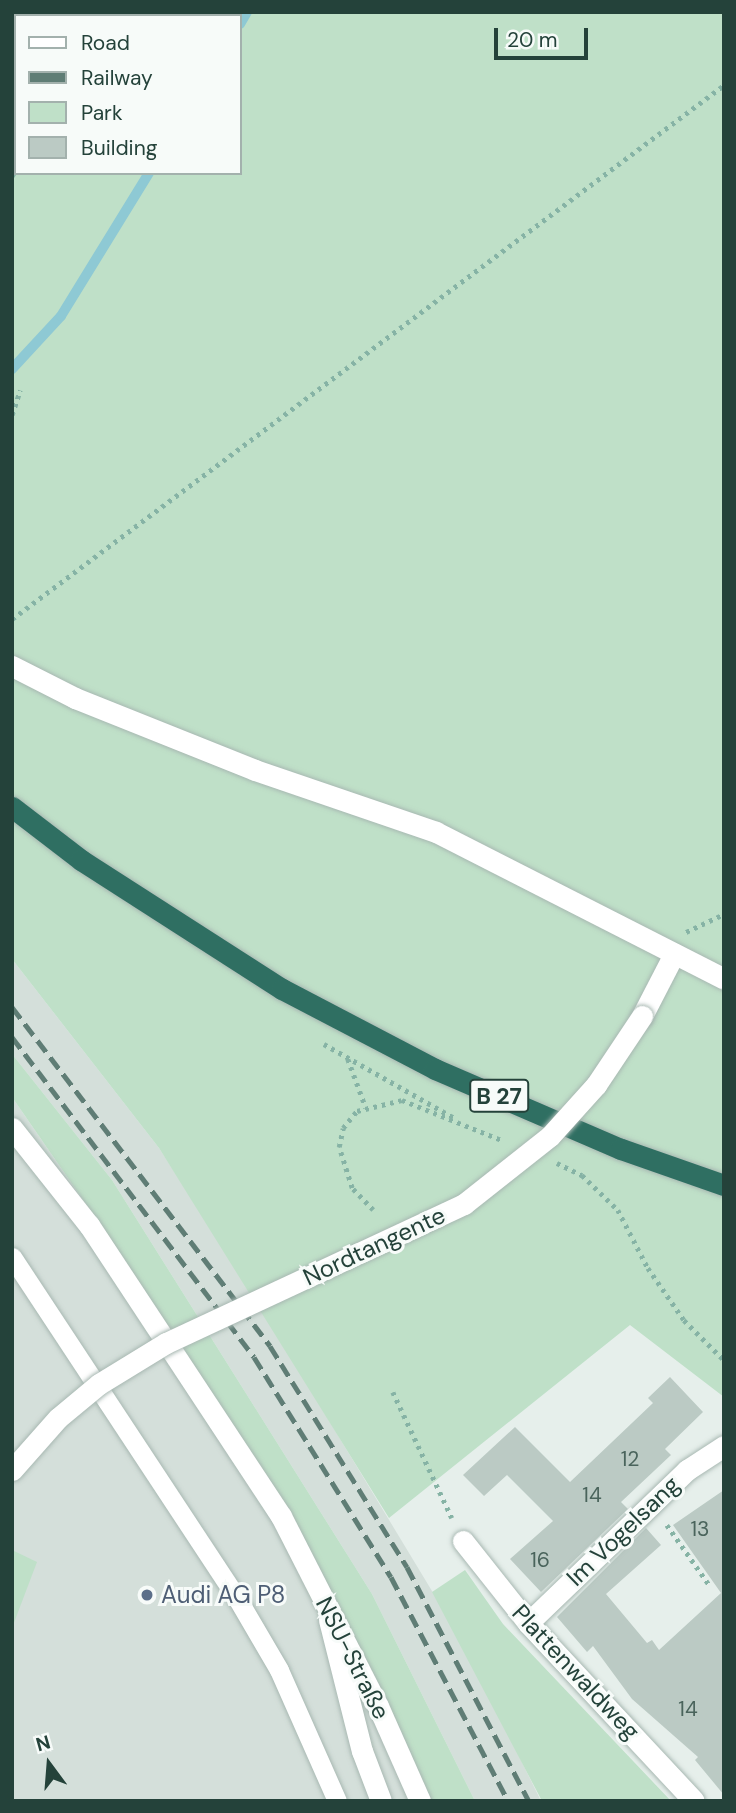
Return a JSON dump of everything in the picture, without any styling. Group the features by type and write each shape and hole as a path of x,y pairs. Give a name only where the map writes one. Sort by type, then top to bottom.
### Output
{"highway":[{"name":"B 27","path":"12,807 81,860 282,989 435,1069 621,1149 724,1185"}],"street":[{"path":"12,666 75,698 255,770 436,832 724,979"},
{"name":"Nordtangente","path":"12,1470 58,1418 99,1384 166,1343 464,1203 550,1136 596,1086 642,1016 674,954"},
{"name":"NSU-Straße","path":"12,1128 89,1225 281,1516 420,1801"},
{"name":"Im Vogelsang","path":"528,1623 687,1470 724,1446"},
{"name":"Plattenwaldweg","path":"463,1541 528,1623 694,1801"},
{"path":"324,1601 362,1751 381,1801"}],"lane":[{"path":"12,1257 237,1598 279,1670 337,1801"}],"path":[{"path":"13,618 724,85"},
{"path":"12,415 20,390"},
{"path":"688,928 724,914"},
{"path":"321,1042 472,1128"},
{"path":"348,1058 366,1108"},
{"path":"393,1392 463,1541"},
{"path":"652,1504 710,1586"}],"shaded area":[{"path":"12,959 159,1148 241,1275 461,1639 541,1801 475,1801 372,1594 112,1180 12,1054"},
{"name":"Audi AG P8","path":"12,1097 108,1236 283,1510 429,1801 12,1801"}],"green space":[{"path":"12,12 724,12 724,1397 630,1325 389,1518 159,1148 12,959"},
{"path":"12,1054 112,1180 372,1594 475,1801 429,1801 384,1706 108,1236 12,1097"},
{"path":"12,1550 37,1562 12,1628"},
{"path":"465,1570 503,1624 671,1801 542,1801 432,1592"}],"building":[{"path":"670,1377 703,1412 665,1449 671,1455 621,1502 628,1509 541,1592 510,1559 553,1521 507,1475 484,1496 463,1475 515,1427 570,1482 653,1403 648,1398"},
{"path":"724,1490 724,1795 695,1760 698,1757 632,1699 593,1646 587,1652 557,1617 646,1528 661,1545 606,1594 647,1643 652,1640 659,1650 721,1593 673,1525"}],"waterway":[{"path":"242,21 247,12"},
{"path":"12,369 61,316 148,175"}],"railway":[{"path":"12,1007 270,1346 407,1567 529,1801"},
{"path":"12,1037 254,1357 391,1577 508,1801"}],"place":[{"name":"Audi AG P8","path":"147,1595"}]}
